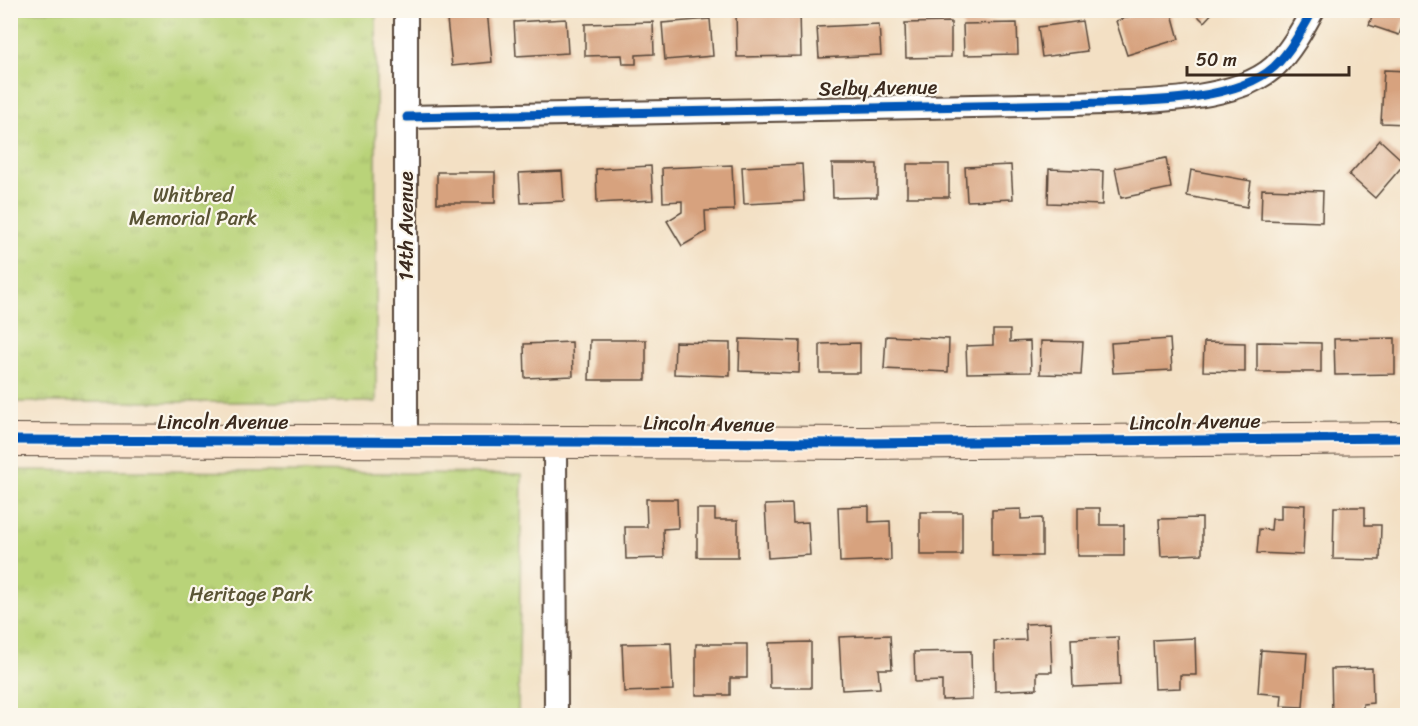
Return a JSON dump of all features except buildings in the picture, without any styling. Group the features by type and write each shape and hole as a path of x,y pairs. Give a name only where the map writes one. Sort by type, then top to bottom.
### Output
{"street":[{"name":"14th Avenue","path":"405,441 406,10"},
{"name":"Selby Avenue","path":"407,117 864,106 1074,104 1183,98 1230,88 1273,67 1297,38 1313,10"},
{"name":"Lincoln Avenue","path":"10,440 555,440 864,443 1407,438"},
{"path":"555,440 556,716"}],"green space":[{"name":"Whitbred Memorial Park","path":"10,11 376,11 376,402 11,402"},
{"name":"Heritage Park","path":"11,470 522,474 518,715 11,715"}],"cycle path":[{"path":"407,117 1074,104 1178,99 1206,95 1256,79 1274,67 1285,55 1313,10"},
{"path":"10,440 864,443 1408,438"}]}
